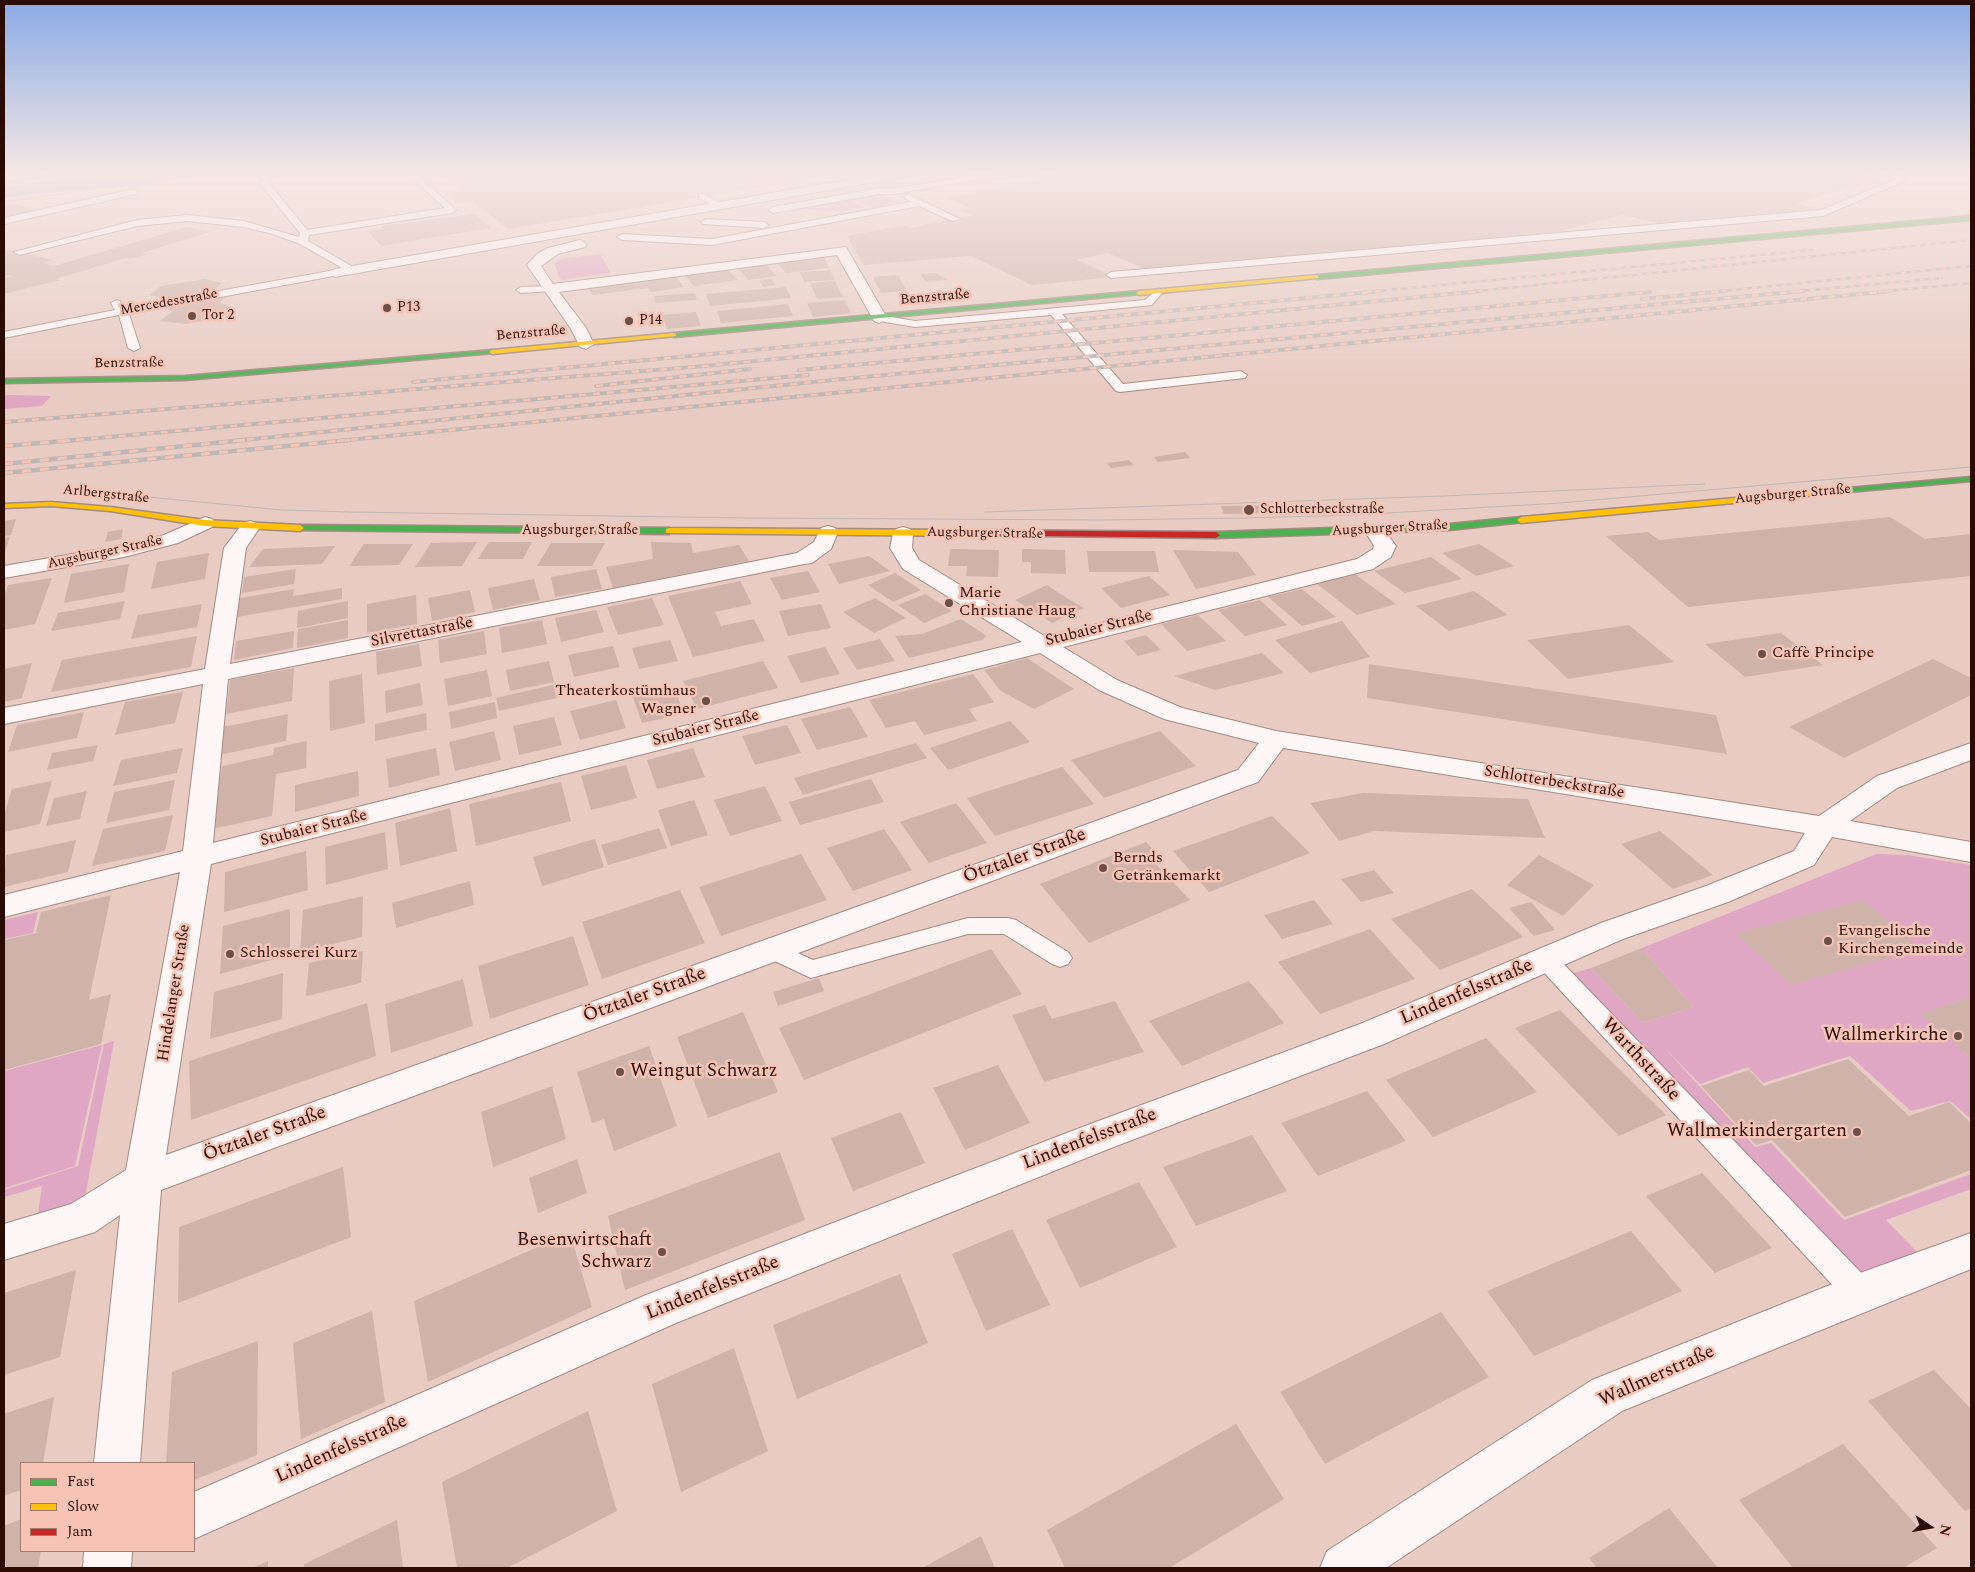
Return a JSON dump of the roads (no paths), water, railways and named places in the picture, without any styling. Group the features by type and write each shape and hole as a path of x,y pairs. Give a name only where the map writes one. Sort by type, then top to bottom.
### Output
{"main road":[{"name":"Benzstraße","path":"4,381 184,378 879,318 1652,247"},
{"name":"Benzstraße","path":"4,376 19,380"},
{"name":"Augsburger Straße","path":"205,523 250,527 1148,536 1375,531 1544,518 1971,478"},
{"name":"Arlbergstraße","path":"4,506 51,504 110,508 205,523"}],"street":[{"name":"Mercedesstraße","path":"336,272 498,247"},
{"path":"569,247 554,251 542,257 534,265 542,290 578,328 586,344"},
{"path":"542,290 841,250 879,318"},
{"name":"Augsburger Straße","path":"4,572 124,551 171,539 205,523"},
{"name":"Hindelanger Straße","path":"117,1462 143,1180 197,859 216,674 235,548 250,527"},
{"name":"Stubaier Straße","path":"4,906 197,859 1039,644 1365,564 1382,552 1385,546 1375,531"},
{"name":"Silvrettastraße","path":"4,716 804,558 824,544 828,532"},
{"name":"Schlotterbeckstraße","path":"902,533 901,548 911,564 1108,685 1173,714 1276,739 1824,826 1971,852"},
{"name":"Ötztaler Straße","path":"4,1242 81,1219 143,1180 1248,776 1276,739"},
{"name":"Lindenfelsstraße","path":"195,1516 662,1309 1098,1136 1372,1034 1612,931 1716,894 1804,858 1824,826 1887,782 1971,751"},
{"name":"Wallmerstraße","path":"1344,1568 1607,1395 1860,1293 1971,1251"}],"lane":[{"path":"19,252 38,247"},
{"path":"318,247 351,270"},
{"path":"1111,275 1429,247"},
{"name":"Mercedesstraße","path":"4,324 336,272"},
{"path":"522,292 542,290"},
{"path":"879,318 914,324 1053,312 1148,303 1156,293"},
{"path":"119,307 134,348"},
{"name":"Mercedesstraße","path":"4,335 119,307"},
{"path":"1053,312 1120,388 1241,375"},
{"path":"772,950 811,968 968,926 1008,926 1060,958"},
{"name":"Warthstraße","path":"1545,959 1860,1293"}],"tram line":[{"path":"138,496 282,510 349,512 746,518 1102,520 1246,518 1353,515 1560,503 1971,467"},
{"path":"985,512 1443,496 1705,484"}],"railway":[{"path":"1468,292 1900,247"},
{"path":"1367,292 1812,250"},
{"path":"1712,292 1971,266"},
{"path":"1790,292 1942,278"},
{"path":"1878,292 1971,283"},
{"path":"413,382 1381,291"},
{"path":"4,422 693,367 1481,291"},
{"path":"1642,299 1725,291"},
{"path":"233,441 853,378 1804,291"},
{"path":"337,441 1891,291"},
{"path":"799,370 1650,292"},
{"path":"596,386 750,369"},
{"path":"63,441 808,375"},
{"path":"4,446 77,440"},
{"path":"4,464 245,440"},
{"path":"4,473 350,440"}],"place":[{"name":"P13","path":"387,308"},
{"name":"Tor 2","path":"192,316"},
{"name":"P14","path":"629,321"},
{"name":"Schlotterbeckstraße","path":"1249,510"},
{"name":"Marie Christiane Haug","path":"949,603"},
{"name":"Caffè Principe","path":"1762,654"},
{"name":"Theaterkostümhaus Wagner","path":"706,701"},
{"name":"Bernds Getränkemarkt","path":"1103,868"},
{"name":"Evangelische Kirchengemeinde","path":"1828,941"},
{"name":"Schlosserei Kurz","path":"230,954"},
{"name":"Wallmerkirche","path":"1958,1036"},
{"name":"Weingut Schwarz","path":"620,1072"},
{"name":"Wallmerkindergarten","path":"1857,1132"},
{"name":"Besenwirtschaft Schwarz","path":"662,1252"}]}
